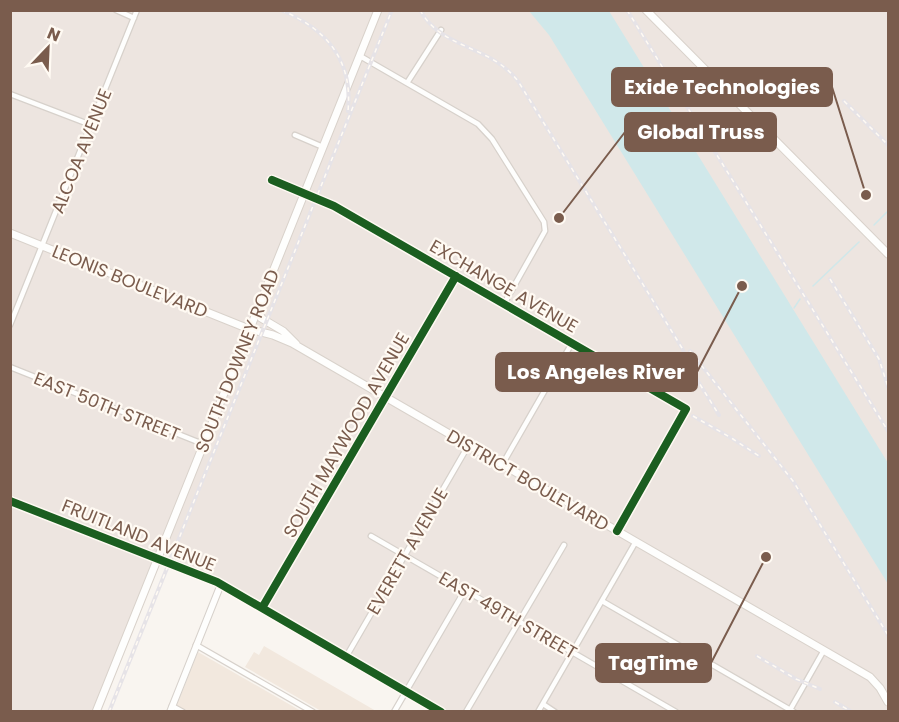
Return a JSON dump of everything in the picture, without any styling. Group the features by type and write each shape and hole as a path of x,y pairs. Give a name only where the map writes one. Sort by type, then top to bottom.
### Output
{"main road":[{"name":"SOUTH DOWNEY ROAD","path":"96,711 378,10"},
{"path":"646,10 888,254"},
{"name":"LEONIS BOULEVARD","path":"10,233 249,329"},
{"path":"258,308 261,318 284,331 297,346"},
{"name":"DISTRICT BOULEVARD","path":"249,329 281,338 297,346 824,650 870,677 888,702"}],"street":[{"path":"116,10 134,18"},
{"name":"ALCOA AVENUE","path":"10,325 137,10"},
{"path":"408,83 441,30"},
{"path":"360,56 478,124 492,140 544,222 545,231 504,304"},
{"path":"10,94 91,125"},
{"path":"295,135 323,147"},
{"name":"EXCHANGE AVENUE","path":"272,180 334,206 686,409 616,531"},
{"name":"SOUTH MAYWOOD AVENUE","path":"262,608 456,276"},
{"path":"502,465 572,343"},
{"name":"EAST 50TH STREET","path":"10,368 203,444"},
{"name":"EVERETT AVENUE","path":"346,657 468,446"},
{"name":"FRUITLAND AVENUE","path":"10,501 221,584 441,711"},
{"name":"EAST 49TH STREET","path":"371,536 676,711"},
{"path":"538,711 635,543"},
{"path":"466,711 564,545"},
{"path":"183,711 171,709 221,584"},
{"path":"394,711 465,590"},
{"path":"602,601 791,711 824,650"},
{"path":"196,645 313,711"},
{"path":"543,704 555,711"}],"shaded area":[{"path":"10,11 888,11 888,711 439,711 224,586 175,567 177,560 157,552 93,711 11,711"},
{"path":"264,646 376,711 321,711 245,667 254,652 259,655"},
{"path":"198,652 301,711 174,712"}],"water":[{"path":"529,11 609,11 888,463 888,584 549,35"}],"waterway":[{"path":"874,225 888,211"},
{"path":"813,286 859,242"},
{"path":"794,308 800,299"}],"railway":[{"path":"281,10 311,26 333,48 346,76 348,111"},
{"path":"109,712 392,10"},
{"path":"420,10 429,23 441,33 494,60 518,81 682,348 696,378 719,415"},
{"path":"627,10 888,431"},
{"path":"844,101 888,145"},
{"path":"830,279 879,359 888,387"},
{"path":"690,351 793,481 888,635"},
{"path":"693,416 759,456"},
{"path":"757,656 796,679 820,689"},
{"path":"835,702 852,712"}],"cycle path":[{"path":"272,180 334,206 686,409 617,531"},
{"path":"262,608 456,276"},
{"path":"10,501 217,582 441,712"}],"place":[{"name":"Exide Technologies","path":"866,195"},
{"name":"Global Truss","path":"559,218"},
{"name":"Los Angeles River","path":"742,286"},
{"name":"TagTime","path":"766,557"}]}
